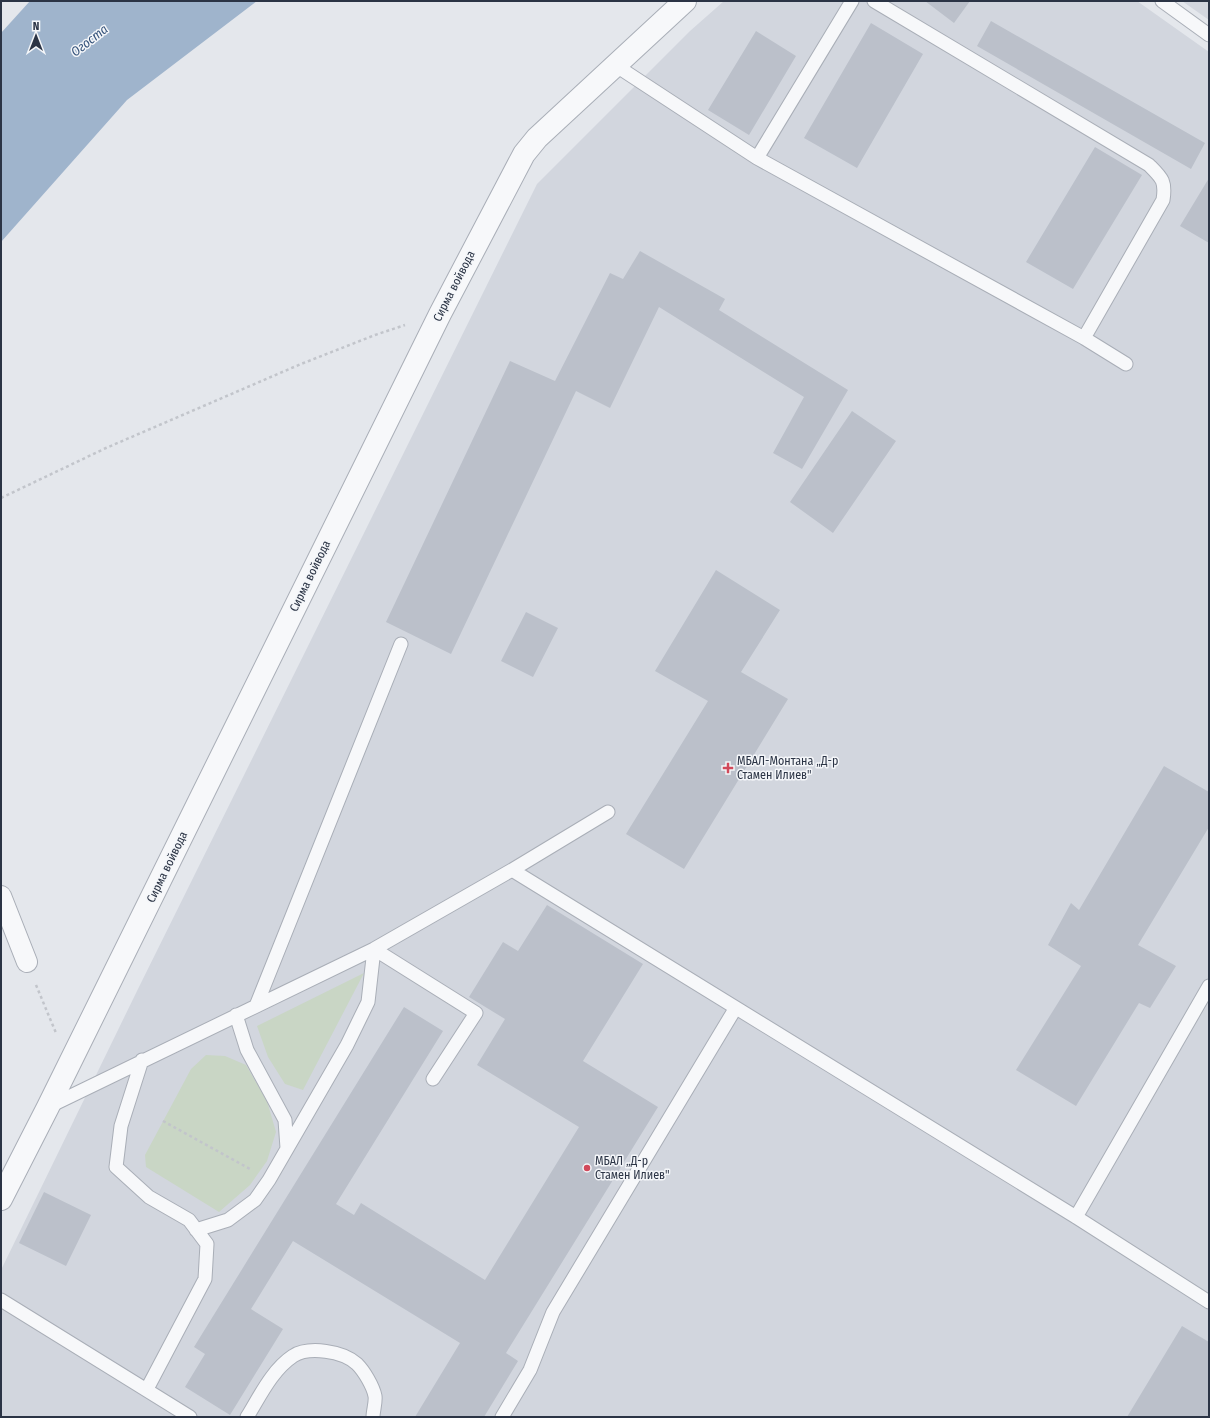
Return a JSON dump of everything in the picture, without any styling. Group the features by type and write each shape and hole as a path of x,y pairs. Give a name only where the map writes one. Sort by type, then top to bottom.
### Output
{"street":[{"name":"Сирма войвода","path":"1,1199 69,1065 440,314 524,154 537,138 685,1"},
{"path":"1,896 27,962"}],"lane":[{"path":"758,158 852,1"},
{"path":"874,1 1149,165 1162,178 1165,189 1162,200 1084,338"},
{"path":"1162,1 1209,35"},
{"path":"615,65 758,158 1084,338 1126,364"},
{"path":"256,1006 401,644"},
{"path":"48,1107 142,1060 374,949 512,870 608,812"},
{"path":"512,870 1076,1218 1209,1302"},
{"path":"374,949 476,1014 433,1079"},
{"path":"196,1230 228,1220 256,1200 347,1045 368,1002 374,949"},
{"path":"1076,1218 1209,986"},
{"path":"502,1417 530,1370 553,1312 735,1009"},
{"path":"236,1015 247,1050 285,1120 287,1148"},
{"path":"142,1060 121,1126 116,1167 149,1197 189,1220 207,1244 205,1279 147,1389"},
{"path":"1,1300 190,1417"},
{"path":"247,1417 279,1367 294,1355 316,1350 335,1353 356,1363 366,1376 376,1396 373,1417"}],"path":[{"path":"1,498 114,445 300,364 375,335 440,314"},
{"path":"27,962 69,1065"},
{"path":"163,1121 250,1169"}],"shaded area":[{"name":"МБАЛ-Монтана „Д-р Стамен Илиев\"","path":"724,1 1137,1 1209,52 1209,1417 1,1417 1,1270 137,991 537,184 690,31"},
{"path":"1182,1 1209,1 1209,20"}],"green space":[{"path":"364,973 303,1090 285,1084 268,1057 257,1026"},
{"path":"206,1055 225,1056 246,1065 267,1101 276,1132 267,1161 250,1185 219,1212 146,1167 145,1155 191,1069"}],"water":[{"name":"Огоста","path":"30,1 257,1 127,100 1,242 1,33"}],"building":[{"path":"925,1 970,1 954,23"},
{"path":"991,21 1205,143 1191,169 977,46"},
{"path":"871,23 923,54 857,168 804,138"},
{"path":"756,31 796,56 749,135 708,110"},
{"path":"1095,147 1142,175 1073,289 1026,262"},
{"path":"1209,178 1209,243 1180,226"},
{"path":"640,251 725,299 719,310 848,390 802,469 773,453 804,397 659,307 610,408 576,391 451,654 386,622 510,361 555,381 610,273 623,279"},
{"path":"852,411 896,441 833,533 790,502"},
{"path":"716,570 780,610 741,672 788,699 684,869 626,834 708,701 655,671"},
{"path":"526,612 558,628 533,677 501,661"},
{"path":"1164,766 1209,792 1209,827 1138,945 1176,966 1150,1008 1139,1003 1076,1106 1016,1070 1081,966 1048,945 1071,903 1079,910"},
{"name":"МБАЛ „Д-р Стамен Илиев\"","path":"547,905 643,964 583,1061 658,1107 506,1353 518,1361 484,1417 415,1417 460,1343 293,1241 251,1309 283,1329 230,1415 185,1387 205,1354 194,1347 404,1007 443,1031 336,1204 354,1215 361,1203 485,1280 579,1127 477,1065 505,1019 469,997 503,942 518,951"},
{"path":"44,1192 91,1215 66,1266 19,1243"},
{"path":"1182,1326 1209,1342 1209,1417 1127,1417"}],"place":[{"name":"МБАЛ-Монтана „Д-р Стамен Илиев\"","path":"728,768"},
{"name":"МБАЛ „Д-р Стамен Илиев\"","path":"587,1168"}]}
